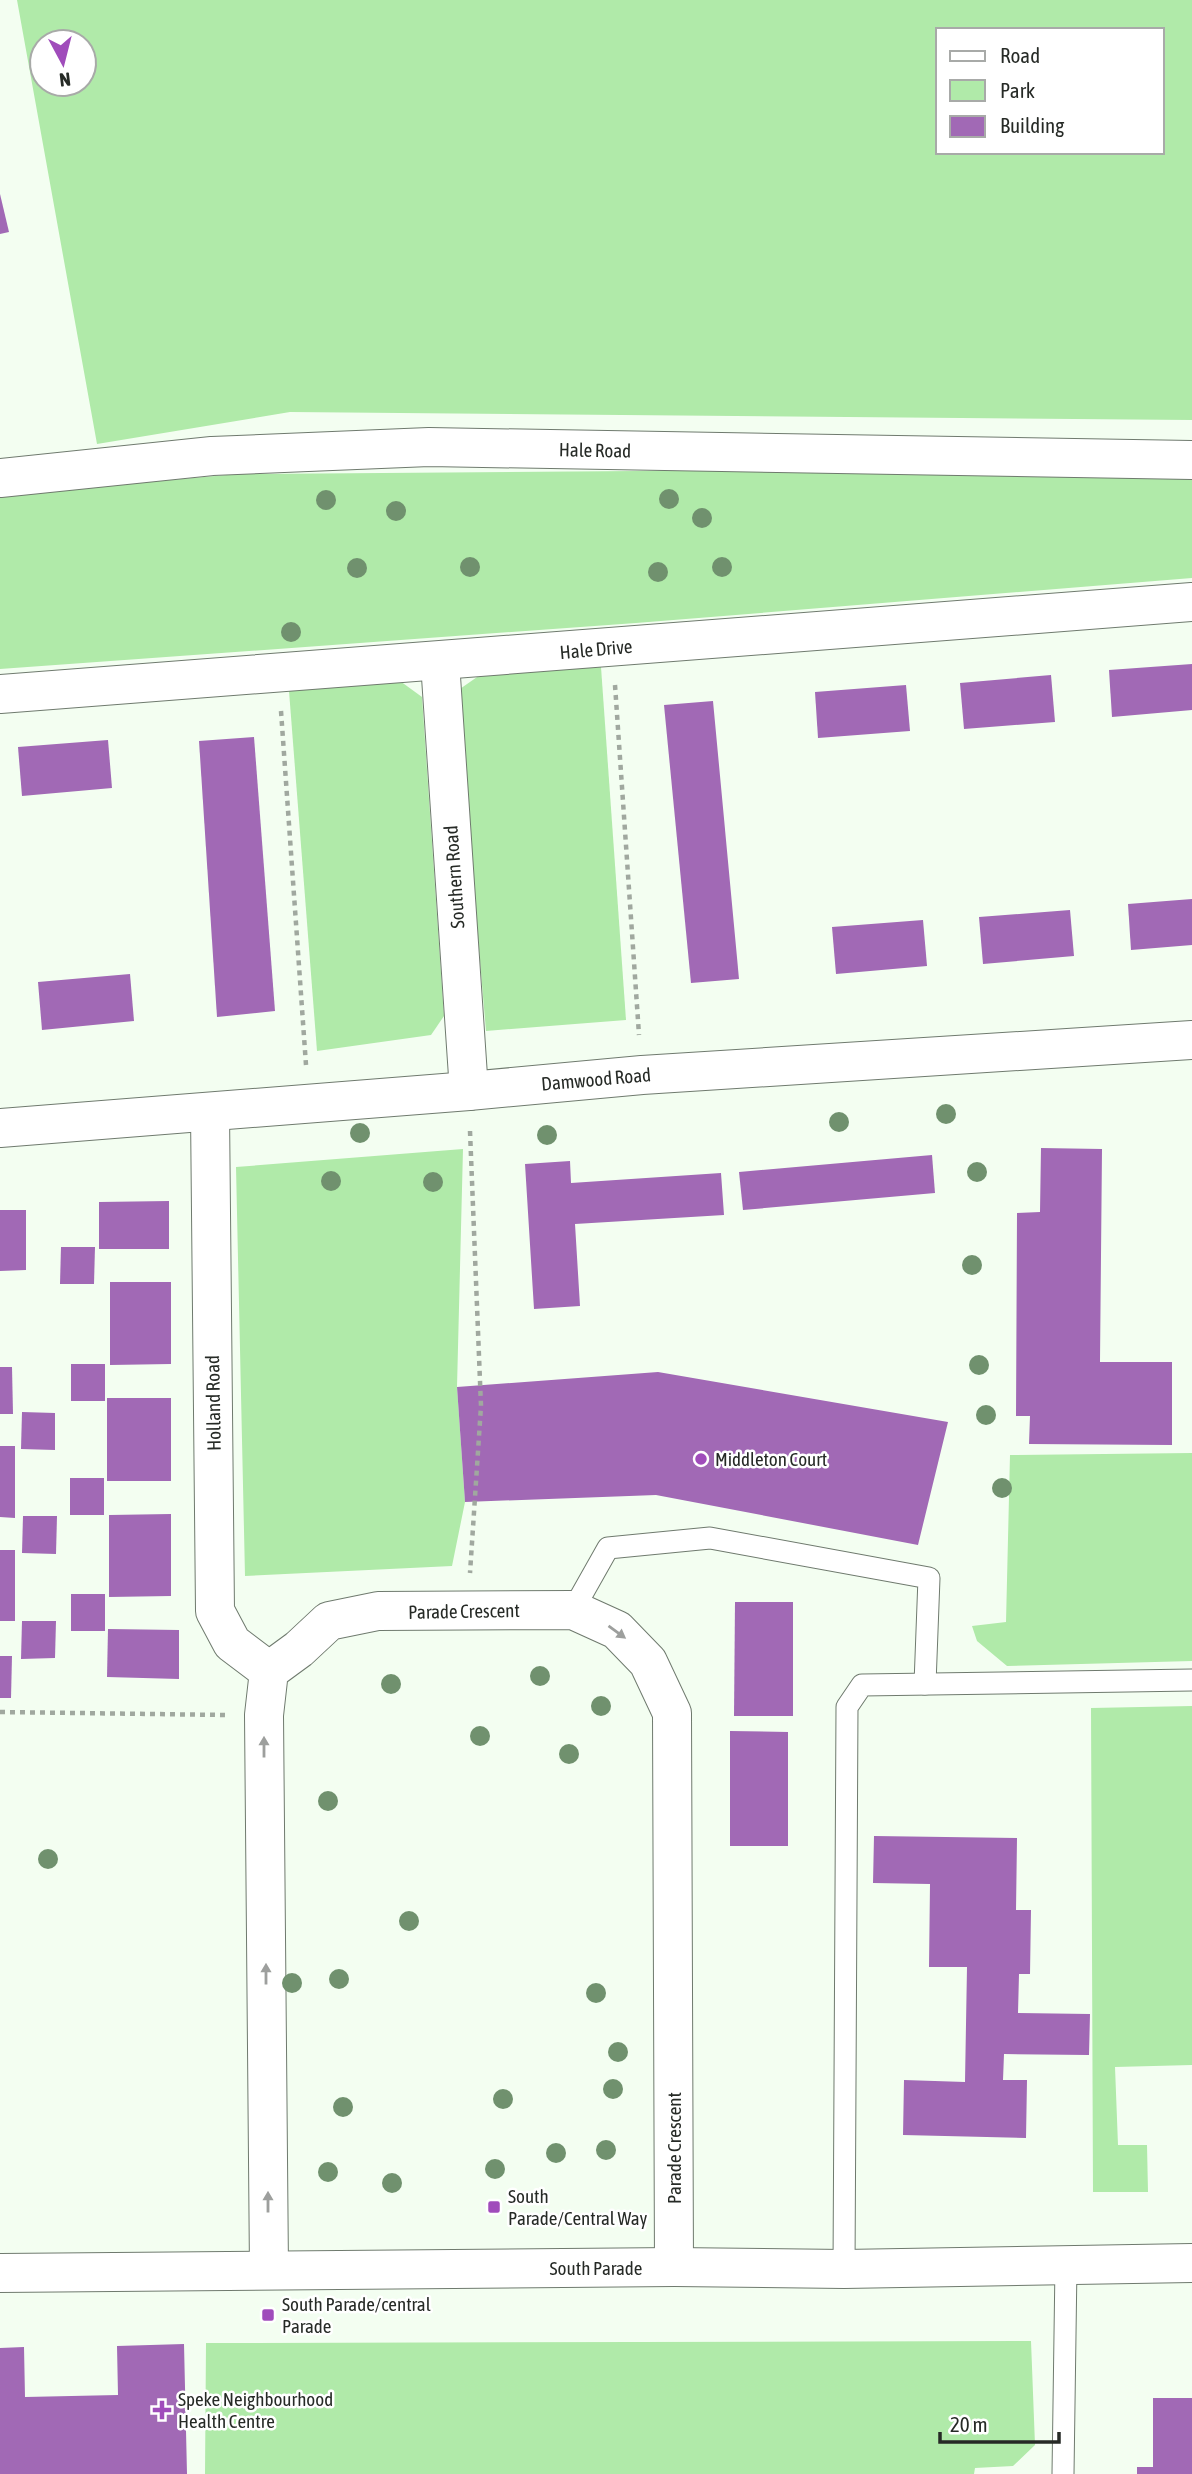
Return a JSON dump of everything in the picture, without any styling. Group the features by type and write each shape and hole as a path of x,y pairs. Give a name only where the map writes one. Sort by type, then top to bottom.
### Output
{"street":[{"name":"Hale Road","path":"0,478 212,456 429,447 1192,460"},
{"name":"Hale Drive","path":"0,694 1192,602"},
{"name":"Southern Road","path":"440,662 469,1091"},
{"name":"Damwood Road","path":"0,1128 642,1075 1192,1040"},
{"name":"Holland Road","path":"210,1112 215,1611 232,1643 269,1671"},
{"name":"Parade Crescent","path":"269,1671 299,1649 329,1621 378,1612 573,1609 617,1630 648,1662 672,1713 674,2267"},
{"path":"269,1671 264,1715 269,2270"},
{"name":"South Parade","path":"0,2273 674,2267 844,2269 1192,2263"}],"lane":[{"path":"573,1609 608,1548 710,1538 929,1578 925,1684"},
{"path":"844,2269 847,1707 862,1685 1192,1680"},
{"path":"1063,2474 1066,2265"}],"path":[{"path":"612,648 642,1075"},
{"path":"279,674 309,1104"},
{"path":"468,1610 481,1406 469,1091"},
{"path":"0,1712 264,1715"}],"green space":[{"path":"17,0 1192,0 1192,420 290,412 97,444 35,98 98,98 98,28 28,28 28,61"},
{"path":"885,469 1192,473 1192,578 636,623 0,669 0,495 238,474"},
{"path":"601,667 626,1020 486,1031 457,691 480,675"},
{"path":"400,681 422,697 444,1016 431,1035 317,1051 289,691"},
{"path":"463,1149 457,1387 465,1502 452,1566 245,1576 236,1167"},
{"path":"1192,1453 1192,1661 1007,1666 977,1641 972,1626 1006,1622 1010,1455"},
{"path":"1192,1706 1192,2065 1115,2067 1118,2145 1147,2145 1148,2192 1093,2192 1091,1708"},
{"path":"1031,2341 1035,2445 1013,2466 975,2468 974,2474 205,2474 206,2343"}],"building":[{"path":"0,194 9,232 0,234"},
{"path":"1192,664 1192,710 1112,717 1109,670"},
{"path":"1051,675 1055,722 964,729 960,683"},
{"path":"906,685 910,731 818,738 815,692"},
{"path":"713,701 739,979 691,983 664,705"},
{"path":"254,737 275,1011 217,1017 199,741"},
{"path":"108,740 112,788 22,796 18,747"},
{"path":"1192,899 1192,945 1131,950 1128,904"},
{"path":"1070,910 1074,956 983,964 979,917"},
{"path":"923,920 927,966 836,974 832,927"},
{"path":"130,974 134,1021 42,1030 38,982"},
{"path":"1041,1148 1102,1149 1100,1362 1172,1362 1172,1445 1029,1444 1030,1416 1016,1416 1017,1213 1040,1212"},
{"path":"932,1155 935,1193 743,1210 739,1172"},
{"path":"570,1161 571,1183 721,1173 724,1215 575,1224 580,1306 534,1309 525,1164"},
{"path":"169,1201 169,1249 99,1249 99,1202"},
{"path":"0,1210 26,1210 26,1270 0,1271"},
{"path":"61,1247 95,1247 94,1284 60,1284"},
{"path":"110,1282 171,1282 171,1364 110,1365"},
{"path":"71,1364 105,1364 105,1401 71,1401"},
{"path":"0,1367 12,1367 13,1414 0,1414"},
{"name":"Middleton Court","path":"658,1372 948,1422 918,1545 656,1495 465,1502 457,1387"},
{"path":"107,1398 171,1398 171,1481 107,1481"},
{"path":"22,1412 55,1413 55,1450 21,1449"},
{"path":"0,1446 15,1446 15,1518 0,1517"},
{"path":"70,1478 104,1478 104,1515 70,1515"},
{"path":"171,1514 171,1596 109,1597 109,1515"},
{"path":"23,1516 57,1516 56,1554 22,1553"},
{"path":"0,1550 15,1550 15,1621 0,1621"},
{"path":"71,1594 105,1594 105,1631 71,1631"},
{"path":"735,1602 793,1602 793,1716 734,1716"},
{"path":"22,1621 56,1621 55,1658 21,1659"},
{"path":"108,1629 179,1630 179,1679 107,1677"},
{"path":"0,1656 12,1656 11,1698 0,1698"},
{"path":"730,1731 788,1732 788,1846 730,1846"},
{"path":"874,1836 1017,1838 1016,1910 1031,1910 1030,1974 1019,1974 1018,2013 1090,2014 1089,2055 1004,2054 1003,2080 1027,2080 1026,2138 903,2135 904,2080 965,2082 967,1967 929,1967 930,1884 873,1883"},
{"path":"184,2344 187,2474 0,2474 0,2348 24,2347 25,2397 118,2395 117,2346"},
{"path":"1153,2398 1192,2398 1192,2474 1137,2474 1137,2467 1153,2467"}],"place":[{"name":"Middleton Court","path":"701,1459"},
{"name":"South Parade/Central Way","path":"494,2207"},
{"name":"South Parade/central Parade","path":"268,2315"},
{"name":"Speke Neighbourhood Health Centre","path":"162,2410"}]}
